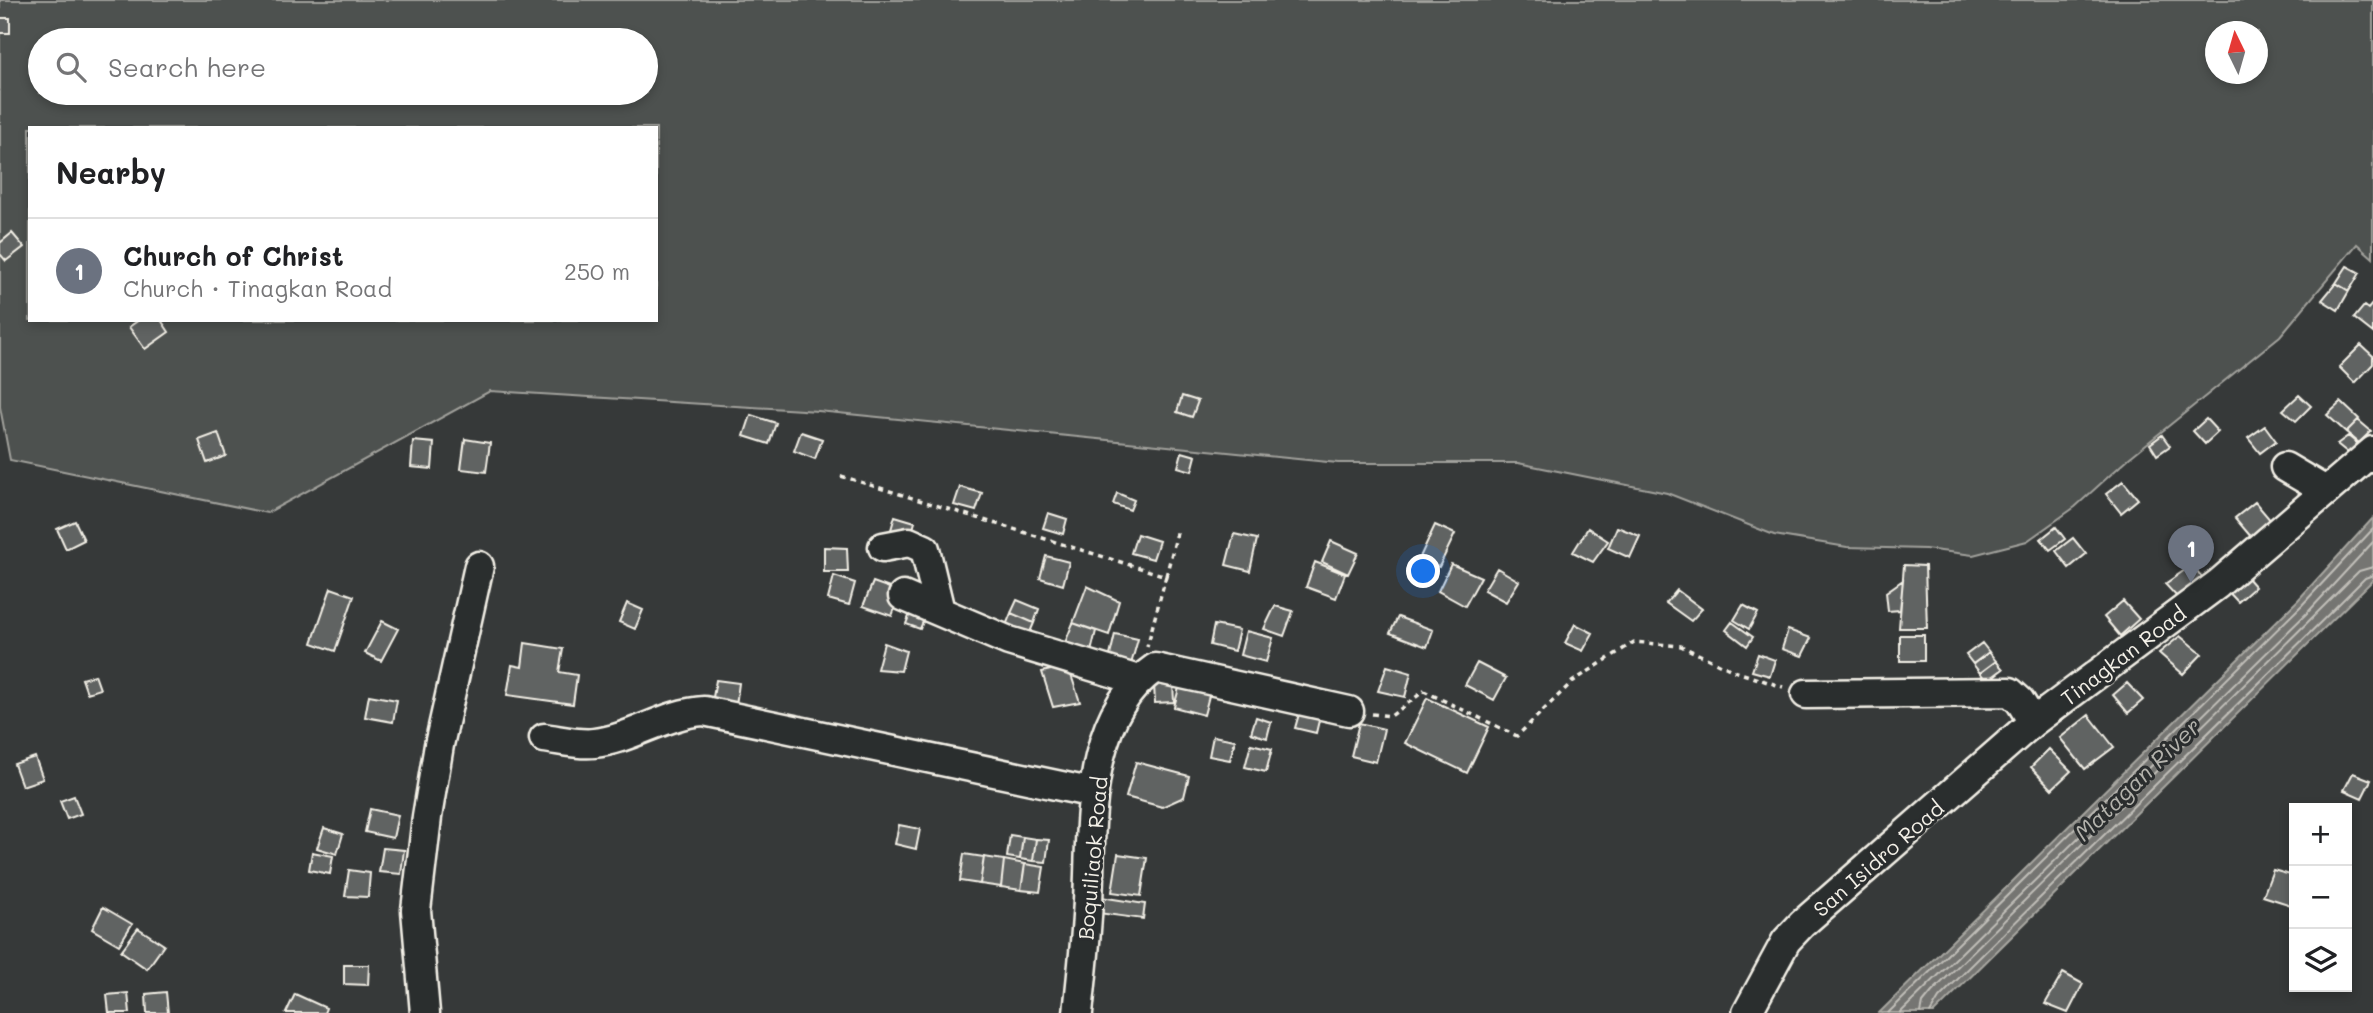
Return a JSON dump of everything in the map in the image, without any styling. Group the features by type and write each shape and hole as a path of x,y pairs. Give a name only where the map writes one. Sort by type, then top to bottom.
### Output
{"street":[{"name":"Tinagkan Road","path":"2033,722 2218,584 2324,490 2373,451"},
{"path":"2285,467 2324,490"},
{"path":"883,547 909,542 925,549 940,611"},
{"path":"425,1013 416,910 423,844 439,745 480,566"},
{"path":"903,596 1009,641 1138,680 1155,668 1349,711"},
{"name":"Boquiliaok Road","path":"1078,1013 1094,793 1109,727 1138,680"},
{"path":"1806,694 2010,692 2020,701 2033,722"},
{"path":"544,738 591,744 642,731 688,712 704,711 1094,793"},
{"name":"San Isidro Road","path":"1747,1013 1786,941 1802,923 2033,722"}],"path":[{"path":"841,476 1166,576"},
{"path":"1138,680 1178,529"},
{"path":"1349,711 1391,716 1424,691 1517,736 1572,682 1633,642 1681,646 1734,671 1806,694"}],"shaded area":[{"path":"0,0 2373,0 2373,258 2357,244 2280,336 2129,458 2075,507 2027,541 1973,555 1925,549 1847,547 1774,535 1667,493 1518,463 1338,463 818,411 490,391 267,513 10,460 0,407"}],"water":[{"name":"Matagan River","path":"2373,518 2373,580 1934,1013 1879,1013 2298,600"}],"building":[{"path":"0,18 10,18 10,33 0,33"},
{"path":"12,233 24,247 6,261 0,254 0,243"},
{"path":"2347,266 2360,273 2349,291 2336,283"},
{"path":"2336,283 2349,291 2338,310 2322,300"},
{"path":"2373,303 2373,333 2354,318 2364,306 2368,309"},
{"path":"136,322 162,322 169,332 145,349 129,327"},
{"path":"2361,345 2373,356 2373,364 2355,383 2339,367"},
{"path":"2299,395 2311,406 2296,421 2283,410"},
{"path":"1182,396 1198,401 1192,417 1177,412"},
{"path":"2341,402 2359,419 2346,432 2327,415"},
{"path":"751,415 776,423 769,444 744,436"},
{"path":"2206,419 2218,432 2205,444 2193,431"},
{"path":"2358,420 2371,431 2359,443 2346,432"},
{"path":"2265,426 2276,441 2260,453 2248,438"},
{"path":"801,432 822,439 815,459 794,451"},
{"path":"218,433 226,456 207,463 199,440"},
{"path":"2162,435 2170,446 2157,455 2150,444"},
{"path":"2348,436 2358,444 2348,453 2337,444"},
{"path":"465,439 490,443 486,472 461,469"},
{"path":"413,441 434,443 432,469 411,467"},
{"path":"1182,452 1196,456 1192,471 1178,467"},
{"path":"2123,481 2138,499 2121,513 2106,494"},
{"path":"960,487 982,493 976,511 954,505"},
{"path":"1117,493 1134,500 1130,510 1113,504"},
{"path":"2255,502 2272,522 2252,538 2235,518"},
{"path":"1048,513 1067,519 1063,534 1043,528"},
{"path":"895,516 915,522 910,539 890,533"},
{"path":"75,521 84,540 66,549 57,529"},
{"path":"1435,525 1455,534 1439,567 1433,565 1427,578 1413,572"},
{"path":"1617,527 1640,536 1630,558 1608,548"},
{"path":"2056,527 2065,539 2050,550 2041,539"},
{"path":"1588,528 1608,541 1593,562 1573,552"},
{"path":"1137,534 1159,541 1153,559 1131,553"},
{"path":"1234,534 1257,539 1250,571 1226,565"},
{"path":"2073,538 2086,554 2069,568 2056,551"},
{"path":"1331,541 1358,553 1348,574 1322,562"},
{"path":"824,547 847,548 848,572 824,572"},
{"path":"1046,556 1069,562 1063,585 1040,578"},
{"path":"1315,562 1345,574 1336,598 1306,587"},
{"path":"1451,564 1481,577 1465,606 1438,591"},
{"path":"1904,565 1925,566 1927,628 1899,628"},
{"path":"2192,565 2202,577 2177,597 2165,584"},
{"path":"1497,568 1519,581 1506,602 1484,590"},
{"path":"2240,570 2255,587 2238,602 2222,585"},
{"path":"834,576 855,583 849,605 828,599"},
{"path":"1903,580 1900,610 1888,611 1886,592"},
{"path":"873,582 901,592 892,616 863,606"},
{"path":"1087,586 1119,601 1109,635 1073,623"},
{"path":"331,588 354,596 335,651 312,643"},
{"path":"1677,590 1702,609 1691,621 1666,603"},
{"path":"1017,600 1039,609 1034,623 1011,613"},
{"path":"2123,601 2139,619 2120,636 2104,617"},
{"path":"627,603 643,610 635,629 619,622"},
{"path":"1743,605 1758,613 1749,629 1734,620"},
{"path":"913,606 927,612 920,629 906,624"},
{"path":"1275,606 1293,611 1284,636 1264,629"},
{"path":"1011,613 1034,623 1028,637 1005,628"},
{"path":"1398,617 1433,630 1427,647 1390,633"},
{"path":"382,621 398,629 381,661 365,653"},
{"path":"1732,622 1753,637 1747,646 1726,630"},
{"path":"1073,623 1096,631 1091,652 1065,643"},
{"path":"1575,624 1593,633 1583,651 1565,643"},
{"path":"1214,625 1239,630 1234,651 1210,645"},
{"path":"1788,630 1811,638 1802,656 1782,649"},
{"path":"1246,631 1273,638 1266,662 1240,655"},
{"path":"1115,634 1138,639 1130,668 1109,660"},
{"path":"1900,635 1924,635 1924,661 1900,661"},
{"path":"2180,636 2202,654 2183,674 2159,653"},
{"path":"525,643 563,649 559,672 577,675 573,704 507,695 512,665 522,667"},
{"path":"884,643 906,651 901,671 877,669"},
{"path":"1982,643 1989,652 1973,664 1966,655"},
{"path":"1989,652 1996,661 1980,673 1973,664"},
{"path":"1758,654 1775,660 1770,676 1752,671"},
{"path":"1996,661 2003,669 1987,681 1980,673"},
{"path":"1477,663 1506,678 1494,700 1465,685"},
{"path":"1068,666 1080,702 1053,707 1042,672"},
{"path":"1387,666 1411,673 1405,697 1378,691"},
{"path":"95,675 100,689 87,693 82,679"},
{"path":"716,680 739,683 736,706 712,703"},
{"path":"1181,680 1211,688 1204,715 1174,707"},
{"path":"1173,683 1174,702 1155,703 1154,684"},
{"path":"2127,683 2143,700 2128,713 2113,695"},
{"path":"369,695 397,700 393,722 365,717"},
{"path":"1427,698 1489,727 1467,773 1405,743"},
{"path":"1301,707 1321,712 1316,733 1295,728"},
{"path":"2089,715 2114,747 2085,769 2060,738"},
{"path":"1256,717 1271,722 1267,738 1251,733"},
{"path":"1359,723 1384,729 1376,762 1351,756"},
{"path":"1213,736 1235,740 1230,760 1209,756"},
{"path":"1251,744 1272,749 1266,772 1245,767"},
{"path":"2049,749 2071,771 2052,789 2031,767"},
{"path":"35,757 43,779 22,786 14,764"},
{"path":"1136,762 1189,776 1184,797 1162,807 1126,797"},
{"path":"2353,773 2371,780 2362,798 2344,790"},
{"path":"74,796 81,814 67,819 60,801"},
{"path":"370,809 398,815 393,838 365,832"},
{"path":"899,825 920,829 916,849 895,844"},
{"path":"324,828 343,834 337,854 317,848"},
{"path":"1010,835 1023,837 1020,859 1007,857"},
{"path":"1023,837 1036,839 1033,861 1020,859"},
{"path":"1036,839 1049,840 1046,862 1033,861"},
{"path":"383,848 404,850 401,874 379,872"},
{"path":"312,852 333,856 330,874 309,870"},
{"path":"964,854 984,857 980,884 960,881"},
{"path":"1118,854 1147,858 1141,896 1112,892"},
{"path":"984,857 1004,860 1001,887 980,884"},
{"path":"1004,860 1025,864 1021,890 1001,887"},
{"path":"1025,864 1044,867 1040,892 1021,890"},
{"path":"349,870 370,873 368,897 345,896"},
{"path":"2273,870 2289,875 2289,904 2263,896"},
{"path":"1101,897 1145,904 1143,919 1098,913"},
{"path":"103,907 132,924 119,945 92,929"},
{"path":"138,928 164,945 147,969 121,951"},
{"path":"344,965 369,965 368,985 344,984"},
{"path":"2063,973 2083,984 2068,1013 2045,1004"},
{"path":"166,992 168,1013 147,1013 146,994"},
{"path":"128,993 130,1013 109,1013 107,995"},
{"path":"295,994 326,1008 324,1013 286,1013"}],"place":[{"name":"Church of Christ","path":"2191,583"}]}
